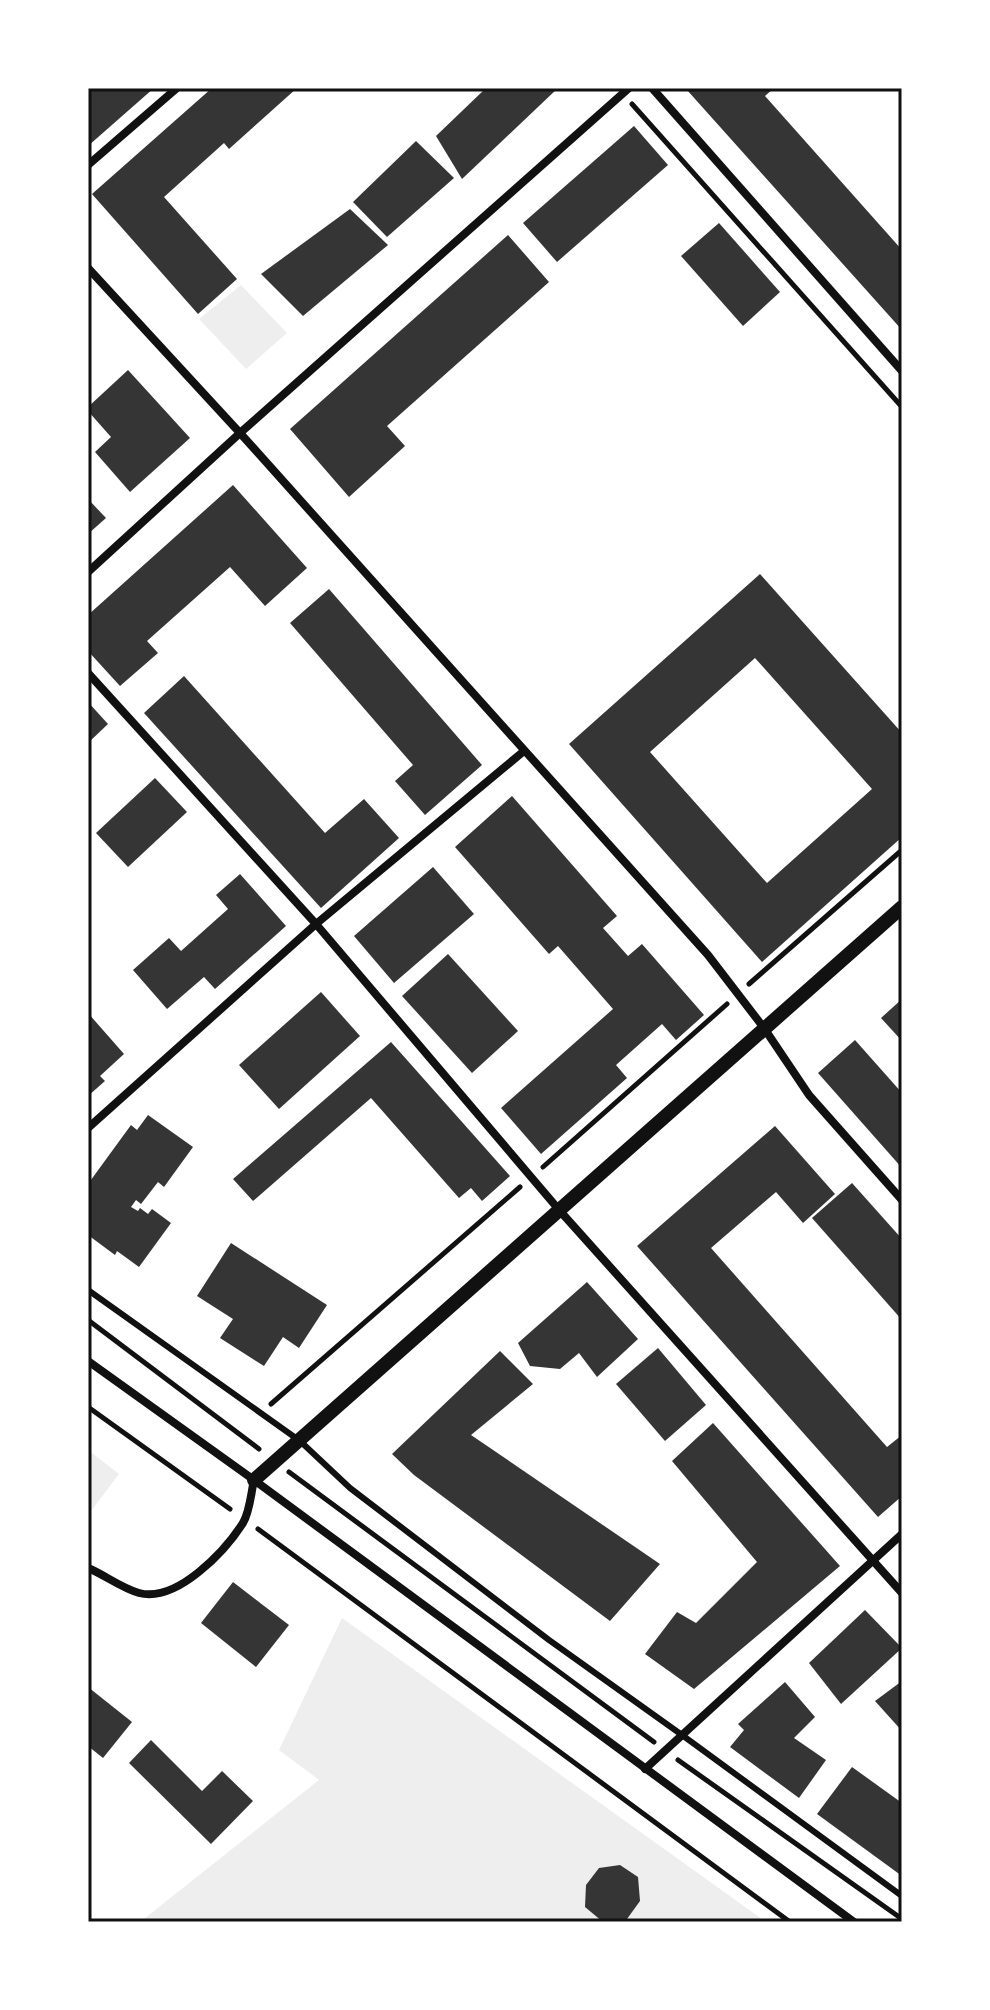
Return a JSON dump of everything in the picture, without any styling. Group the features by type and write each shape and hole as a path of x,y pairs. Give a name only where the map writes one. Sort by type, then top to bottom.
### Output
{"street":[{"path":"88,165 177,88"},
{"path":"652,88 902,371"},
{"path":"88,572 626,91"},
{"path":"88,268 708,955 764,1028 809,1095 902,1200"},
{"path":"88,673 316,924 560,1211 902,1593"},
{"path":"88,1128 316,924 524,751"},
{"path":"88,1568 140,1594 156,1594 179,1586 198,1573 245,1520 254,1480 902,907"},
{"path":"88,1361 854,1922"},
{"path":"645,1769 902,1534"}],"lane":[{"path":"88,1290 300,1441 363,1498 549,1640 902,1896"}],"path":[{"path":"626,91 902,407"},
{"path":"238,1433 902,850"},
{"path":"88,1320 665,1751 902,1919"},
{"path":"88,1407 790,1922"}],"shaded area":[{"path":"241,285 287,333 246,369 199,319"},
{"path":"88,1450 119,1474 88,1515"},
{"path":"342,1618 766,1922 140,1922 319,1780 279,1750"}],"building":[{"path":"88,88 154,88 88,146"},
{"path":"212,88 297,88 229,149 224,143 164,197 237,279 198,314 92,194"},
{"path":"486,88 558,88 462,179 436,136"},
{"path":"774,88 765,96 902,250 902,330 687,90"},
{"path":"634,126 668,165 557,262 523,223"},
{"path":"416,141 454,178 387,237 353,202"},
{"path":"350,209 388,245 303,316 261,274"},
{"path":"719,223 780,292 743,326 681,256"},
{"path":"508,235 549,282 387,426 405,446 349,497 290,429"},
{"path":"128,370 190,438 130,492 95,452 111,437 88,411 88,407"},
{"path":"233,485 307,568 265,606 230,567 147,641 158,653 120,686 88,651 88,615"},
{"path":"88,499 106,518 88,534"},
{"path":"760,574 902,733 902,837 762,962 569,744","holes":["755,658 872,789 767,883 650,752"]},
{"path":"329,589 482,765 425,815 395,781 413,765 290,623"},
{"path":"184,676 325,833 364,799 399,838 321,908 144,713"},
{"path":"88,702 108,724 88,743"},
{"path":"155,778 187,812 128,867 96,833"},
{"path":"512,796 617,916 603,928 628,956 642,944 704,1015 676,1040 662,1024 616,1065 627,1078 541,1154 501,1108 613,1009 558,946 549,954 455,847"},
{"path":"433,867 474,914 394,983 354,936"},
{"path":"240,874 286,926 215,989 204,977 167,1009 133,970 169,938 181,951 228,909 216,895"},
{"path":"448,954 518,1031 472,1073 402,996"},
{"path":"321,992 360,1036 279,1109 239,1065"},
{"path":"902,999 902,1041 881,1018"},
{"path":"88,1013 124,1054 100,1076 105,1081 88,1096"},
{"path":"855,1040 902,1093 902,1168 818,1073"},
{"path":"391,1042 510,1176 482,1201 471,1188 459,1198 371,1098 253,1201 233,1179"},
{"path":"148,1115 193,1147 164,1187 158,1182 141,1204 136,1200 131,1207 138,1211 140,1208 148,1214 152,1209 171,1223 139,1267 117,1251 115,1255 88,1235 88,1184 131,1125 137,1130"},
{"path":"775,1126 835,1194 803,1223 776,1192 711,1248 887,1447 902,1435 902,1496 878,1517 637,1246"},
{"path":"852,1183 902,1239 902,1320 812,1218"},
{"path":"231,1243 327,1305 299,1348 283,1337 264,1366 220,1338 233,1319 197,1296"},
{"path":"587,1282 638,1339 597,1377 579,1353 560,1369 530,1366 518,1343"},
{"path":"658,1348 706,1405 665,1441 616,1384"},
{"path":"500,1351 533,1384 471,1435 660,1564 610,1621 414,1475 392,1454"},
{"path":"713,1423 840,1566 694,1689 645,1654 677,1612 696,1623 757,1562 672,1461"},
{"path":"233,1582 289,1625 256,1667 201,1623"},
{"path":"865,1610 902,1648 841,1704 809,1663"},
{"path":"902,1681 902,1731 875,1701"},
{"path":"785,1682 815,1717 794,1738 826,1760 799,1798 730,1747 744,1730 738,1724"},
{"path":"88,1687 132,1722 103,1758 88,1746"},
{"path":"151,1740 202,1791 222,1771 253,1801 211,1844 129,1763"},
{"path":"852,1767 902,1803 902,1876 817,1814"},
{"path":"620,1865 638,1877 640,1901 627,1919 603,1922 585,1907 586,1885 599,1868"}]}
